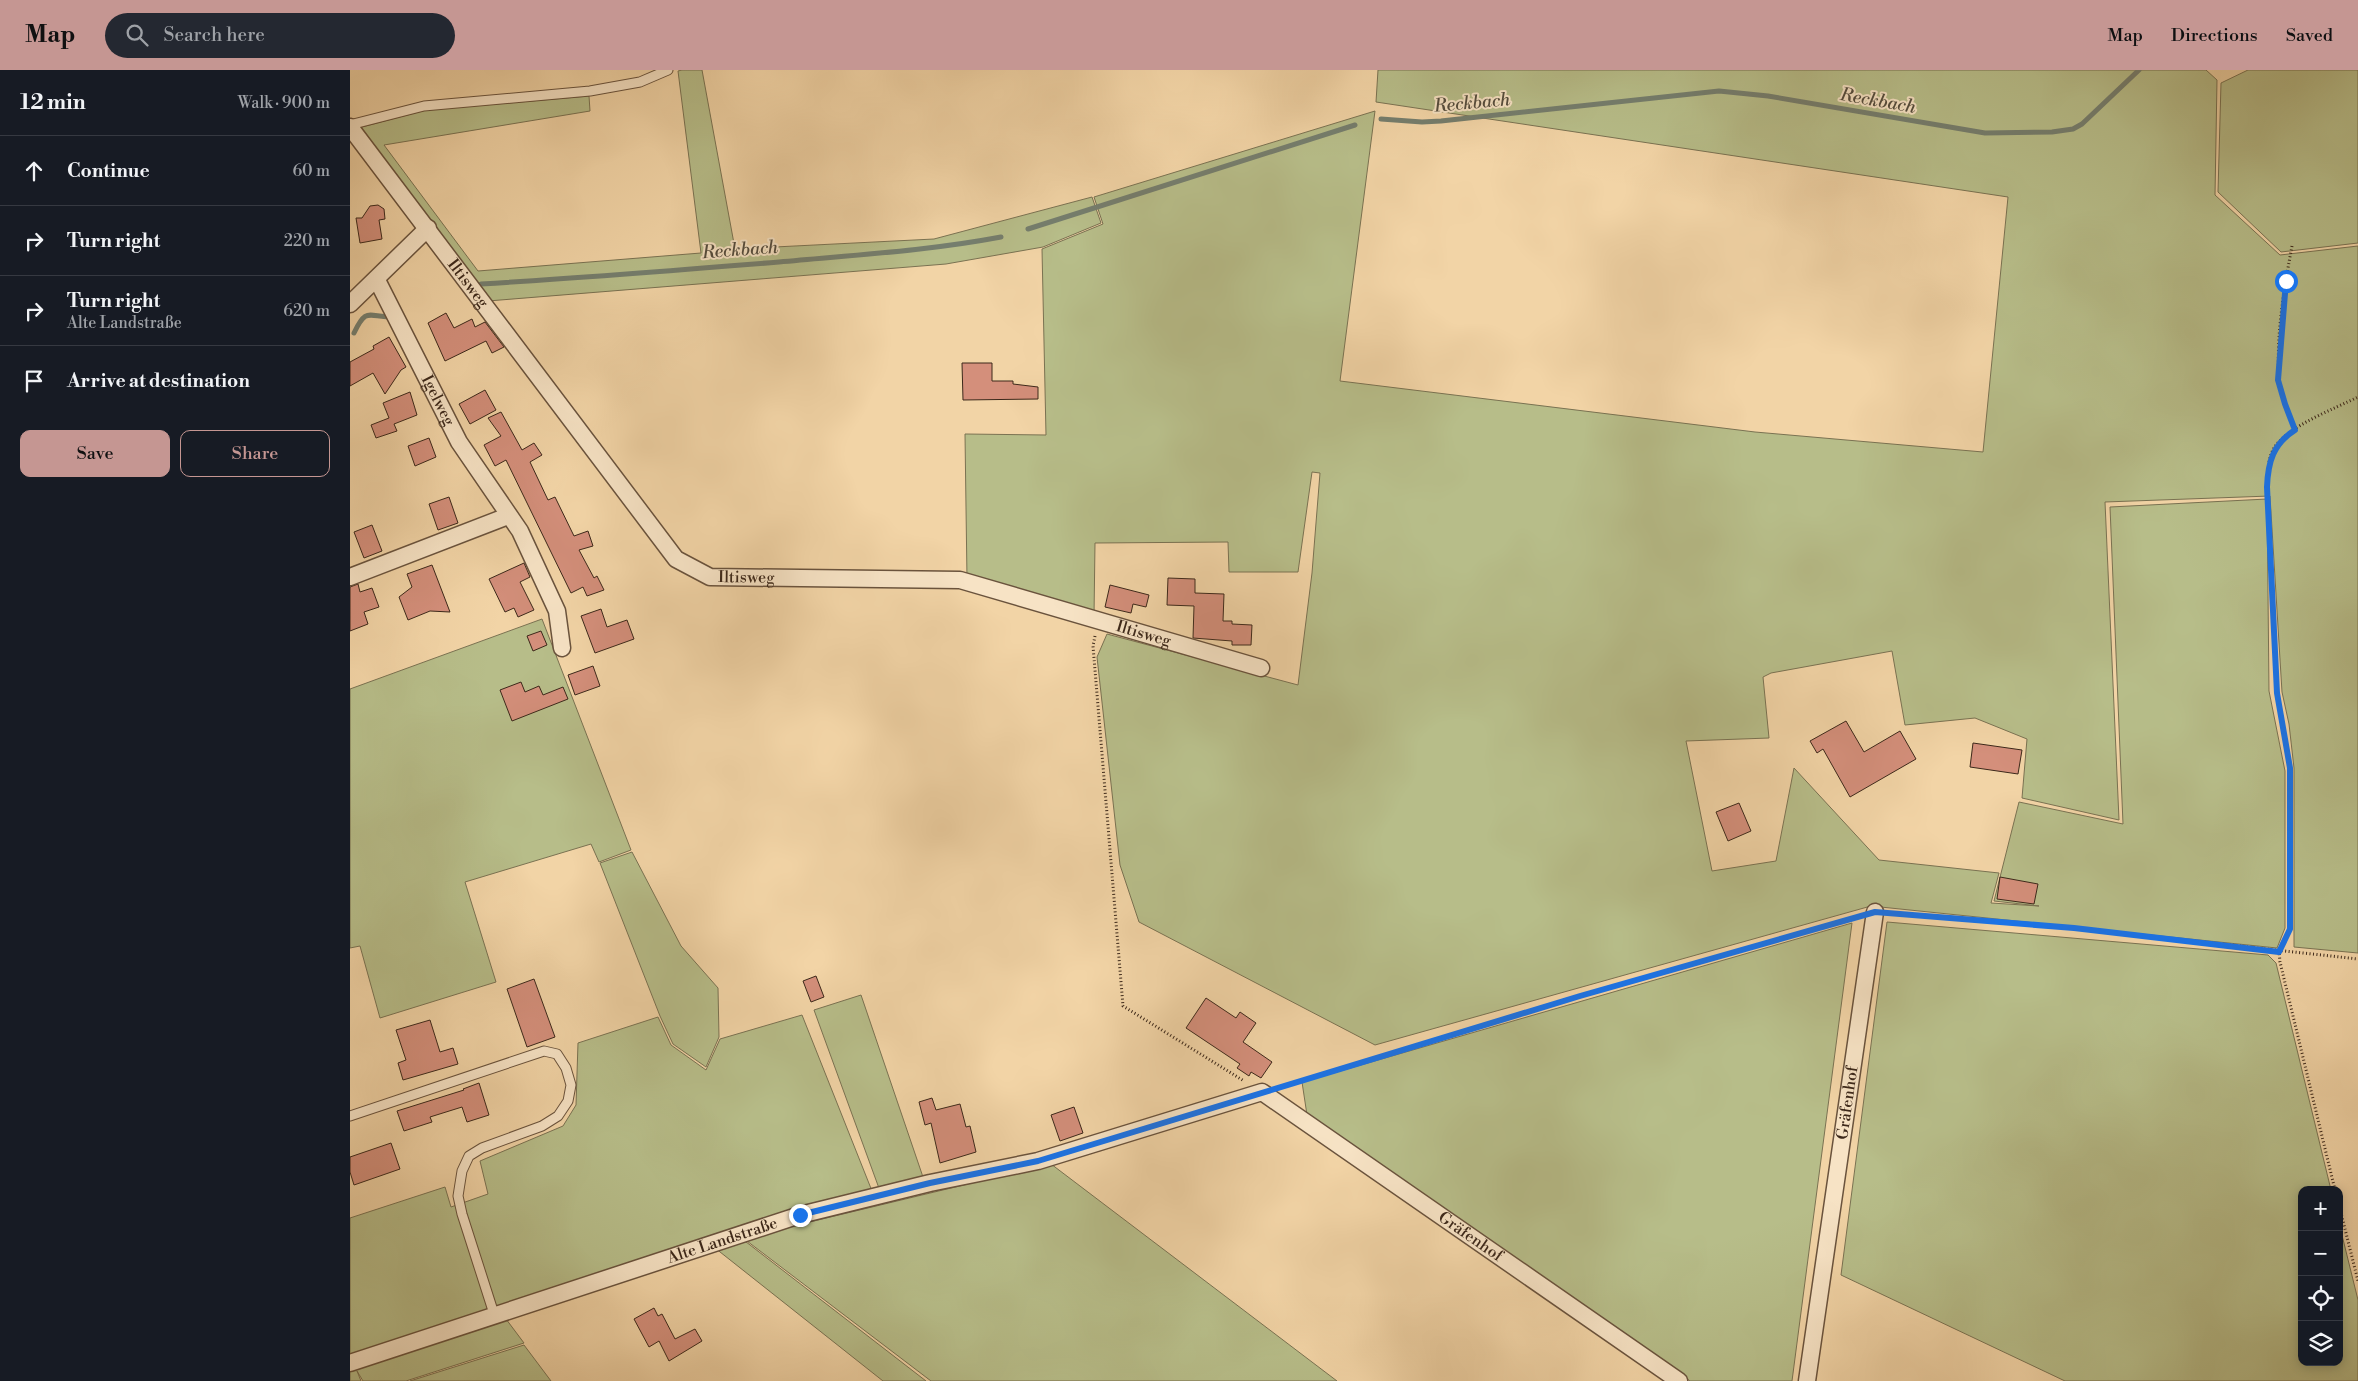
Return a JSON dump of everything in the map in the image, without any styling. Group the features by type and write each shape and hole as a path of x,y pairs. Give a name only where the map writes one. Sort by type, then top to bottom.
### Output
{"street":[{"name":"Iltisweg","path":"350,126 676,559 710,577 960,580 1261,668"},
{"path":"350,304 377,280 428,228"},
{"name":"Igelweg","path":"377,280 460,442 508,516 520,531 557,611 562,648"},
{"path":"350,577 508,516"},
{"name":"Gräfenhof","path":"1807,1381 1875,912"},
{"name":"Alte Landstraße","path":"350,1363 495,1317 800,1215 930,1183 1038,1161 1262,1092"},
{"name":"Gräfenhof","path":"1262,1092 1679,1381"}],"lane":[{"path":"350,126 424,106 590,92 640,82 668,70"},
{"path":"350,1116 544,1051 557,1054 566,1068 571,1085 568,1101 558,1116 542,1126 475,1152 469,1156 462,1171 458,1196 462,1214 495,1317"}],"path":[{"path":"2292,246 2286,281 2278,380 2295,430"},
{"path":"2335,1186 2279,952 2290,929 2290,768 2277,693 2267,487 2268,467 2274,449 2285,436 2358,397"},
{"path":"1098,620 1092,646 1123,1006 1262,1092 1571,999 1875,912 2074,928 2279,952 2358,959"},
{"path":"2343,1221 2358,1281"}],"green space":[{"path":"702,70 735,249 934,239 1092,197 1101,223 1043,247 946,264 488,301 358,128 426,110 589,96 590,111 384,145 478,271 701,253 678,71"},
{"path":"1378,70 2206,70 2217,80 2215,195 2280,255 2358,246 2358,953 2294,947 2294,768 2289,724 2282,692 2270,496 2105,502 2119,820 2022,798 2027,739 1975,718 1905,725 1892,651 1771,673 1763,677 1769,738 1686,741 1712,871 1776,861 1794,768 1879,860 1999,873 1991,903 2039,906 1994,901 2019,802 2123,824 2110,507 2267,499 2269,691 2285,771 2285,928 2277,948 1871,906 1375,1045 1139,922 1120,865 1097,657 1107,634 1298,685 1312,573 1320,473 1312,472 1298,572 1229,572 1228,542 1095,543 1094,616 967,579 965,434 1046,435 1042,249 1103,224 1094,197 1375,111 1340,381 1755,432 1983,452 2008,197 1376,102"},
{"path":"2248,70 2358,70 2358,243 2281,252 2218,192 2221,83"},
{"path":"542,619 631,850 599,862 591,844 465,882 496,982 380,1018 360,946 350,948 350,689"},
{"path":"632,852 681,946 718,988 719,1037 706,1067 673,1044 660,1016 600,863"},
{"path":"1887,922 2268,955 2276,963 2330,1186 2298,1186 2298,1366 2343,1366 2343,1239 2358,1300 2358,1381 2065,1381 1841,1275"},
{"path":"1852,923 1792,1381 1690,1381 1307,1115 1302,1082"},
{"path":"861,995 924,1180 880,1191 814,1010"},
{"path":"802,1015 872,1191 503,1315 524,1343 406,1381 363,1381 357,1371 361,1381 350,1381 350,1218 445,1187 451,1207 488,1194 480,1161 563,1126 576,1105 578,1043 658,1017 671,1045 706,1070 720,1039"},
{"path":"1051,1164 1337,1381 931,1381 743,1238"},
{"path":"741,1238 926,1381 883,1381 715,1248"},
{"path":"524,1345 551,1381 410,1381"}],"building":[{"path":"378,205 384,209 385,219 379,220 382,239 360,243 356,218 362,218 370,206"},
{"path":"446,313 454,328 472,319 475,327 485,322 504,347 492,353 486,341 445,361 428,323"},
{"path":"389,337 406,367 401,370 385,394 373,373 350,386 350,362 374,349 373,346"},
{"path":"962,363 992,363 992,381 1013,381 1013,384 1038,387 1038,399 963,400"},
{"path":"485,390 496,410 470,424 459,404"},
{"path":"410,392 417,415 394,424 397,431 376,438 371,425 389,418 383,403"},
{"path":"501,412 522,450 534,443 542,455 530,462 548,500 555,497 574,536 588,531 593,546 579,550 594,578 597,576 604,590 587,596 583,587 571,593 506,460 495,466 484,445 501,436 488,418"},
{"path":"429,438 436,457 415,466 408,446"},
{"path":"449,497 458,523 438,530 429,504"},
{"path":"372,525 382,551 364,558 354,532"},
{"path":"524,563 530,577 520,582 534,610 518,617 514,608 505,612 489,579"},
{"path":"432,565 450,612 430,611 408,620 399,597 412,587 407,574"},
{"path":"1168,578 1195,579 1195,593 1224,594 1223,621 1232,621 1232,624 1252,625 1251,645 1232,645 1232,641 1193,638 1194,606 1167,605"},
{"path":"358,584 360,592 372,588 379,607 364,612 368,624 350,631 350,587"},
{"path":"1110,585 1149,595 1146,607 1133,604 1131,613 1105,607"},
{"path":"601,609 607,627 627,620 634,639 595,653 581,616"},
{"path":"541,631 547,645 533,651 527,636"},
{"path":"593,666 600,686 575,695 568,675"},
{"path":"521,682 525,692 539,686 543,695 563,687 568,699 512,721 500,690"},
{"path":"1846,721 1864,752 1900,731 1916,759 1850,797 1823,749 1817,753 1810,741"},
{"path":"1973,743 2022,750 2018,774 1970,767"},
{"path":"1739,803 1751,831 1728,841 1716,812"},
{"path":"2000,877 2038,884 2034,904 1997,899"},
{"path":"816,976 824,997 811,1002 803,981"},
{"path":"534,979 555,1037 527,1047 507,989"},
{"path":"1206,998 1236,1018 1240,1012 1256,1023 1243,1042 1272,1062 1261,1078 1251,1072 1249,1076 1237,1068 1240,1064 1186,1028"},
{"path":"430,1020 440,1052 453,1048 458,1064 403,1080 398,1063 406,1060 396,1030"},
{"path":"479,1083 489,1115 467,1122 462,1107 430,1117 432,1122 404,1131 397,1111 464,1090"},
{"path":"932,1098 936,1110 960,1104 966,1127 970,1126 976,1152 940,1163 931,1123 925,1125 919,1102"},
{"path":"1074,1107 1083,1133 1060,1141 1051,1115"},
{"path":"391,1143 400,1169 354,1185 350,1172 350,1157"},
{"path":"654,1308 658,1316 662,1314 675,1339 695,1329 702,1341 669,1361 659,1341 649,1347 634,1319"}],"waterway":[{"name":"Reckbach","path":"1381,119 1422,122 1441,121 1719,91 1768,96 1985,133 2052,132 2073,129 2082,124 2139,70"},
{"name":"Reckbach","path":"1028,229 1355,125"},
{"name":"Reckbach","path":"481,284 862,255 946,246 1001,237"},
{"name":"Reckbach","path":"354,333 358,325 368,315 389,317"}],"route":[{"path":"800,1215 930,1183 1038,1161 1580,996 1875,912 2074,928 2279,952 2290,929 2290,768 2277,693 2267,487 2268,467 2274,449 2285,436 2295,430 2278,380 2279,348 2286,281"}]}
